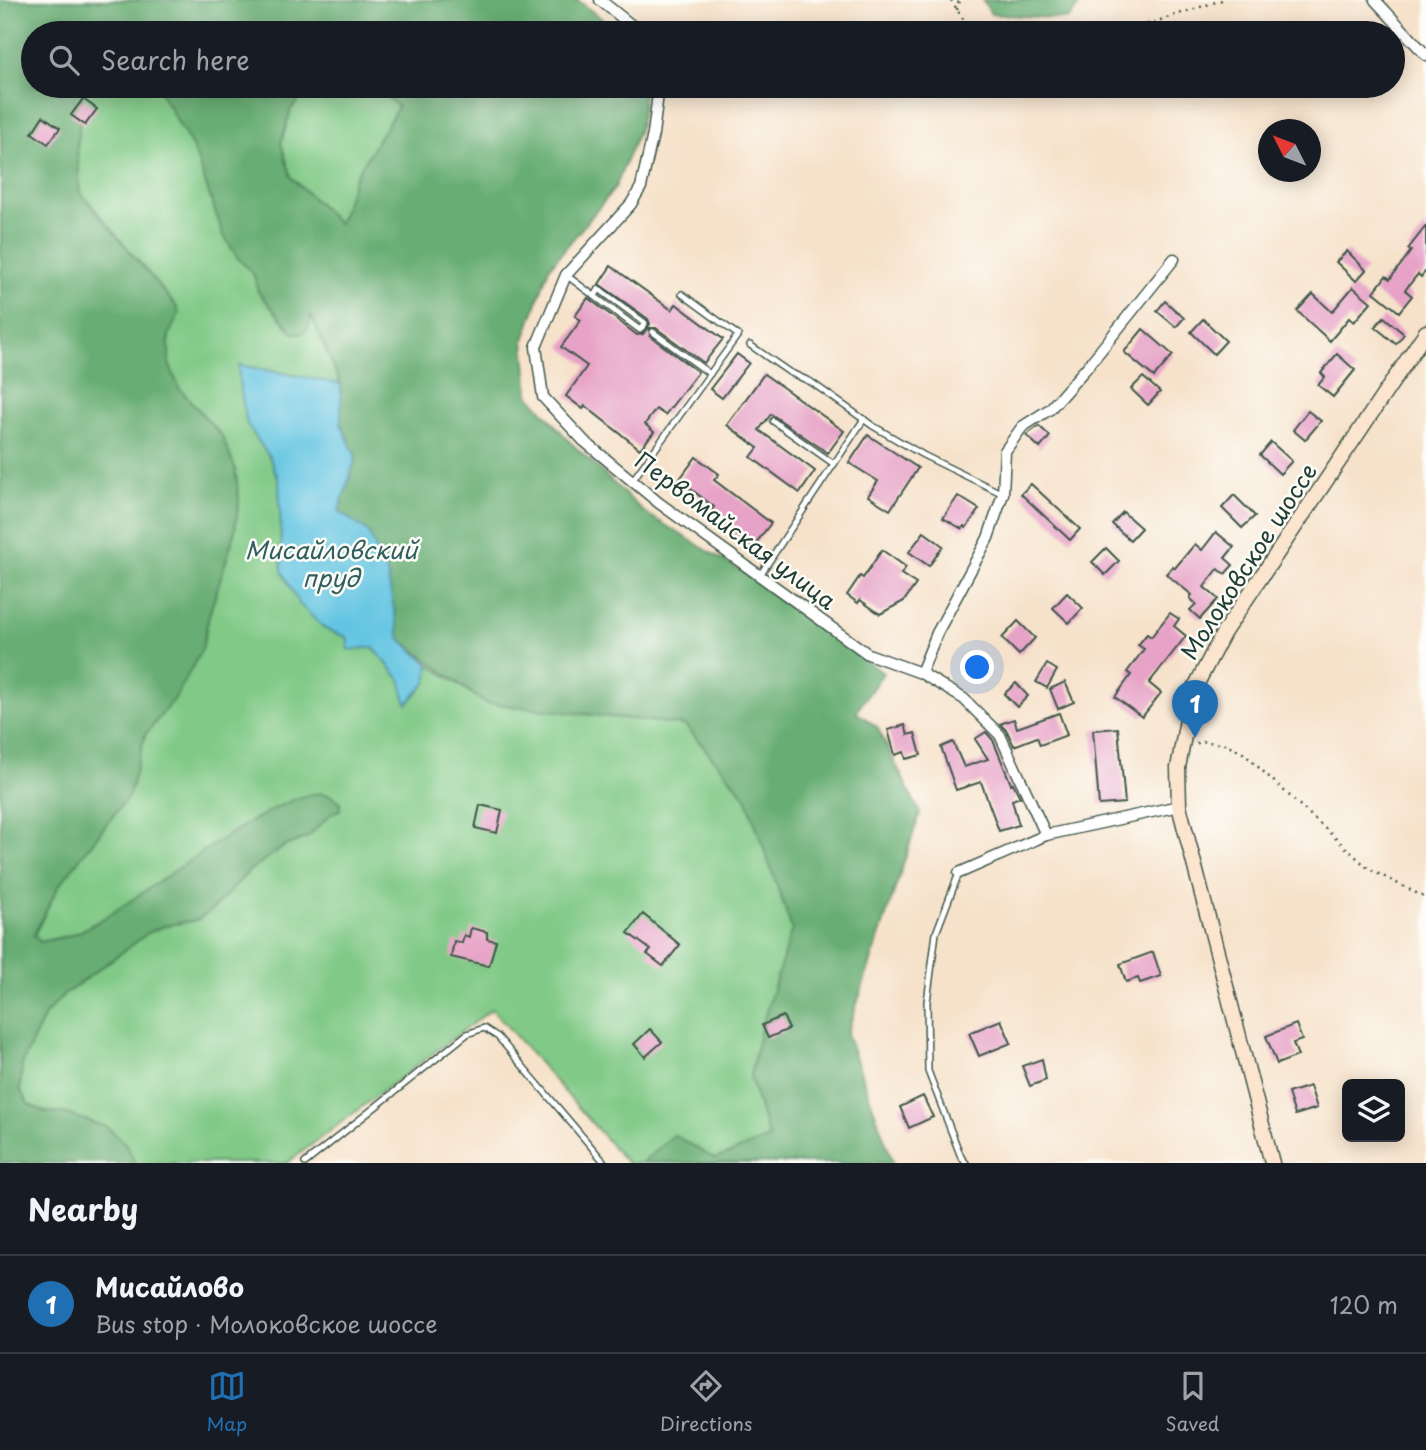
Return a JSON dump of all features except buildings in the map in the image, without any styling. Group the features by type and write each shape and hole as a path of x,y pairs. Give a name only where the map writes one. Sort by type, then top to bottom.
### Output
{"main road":[{"name":"Молоковское шоссе","path":"1272,1163 1179,806 1178,768 1192,693 1224,632 1426,332"}],"street":[{"path":"600,0 626,21"},
{"path":"1375,0 1394,21"},
{"path":"1405,32 1426,55"},
{"name":"Первомайская улица","path":"658,98 653,135 641,187 631,204 566,275 536,347 543,397 584,441 659,503 868,654 921,673 964,699 1000,735 1046,835"},
{"path":"921,673 937,633 988,538 1003,494 1004,451 1022,427 1050,409 1174,259"},
{"path":"959,873 1046,835 1179,806"}],"lane":[{"path":"566,275 640,330 645,323 599,289 595,296"},
{"path":"632,481 738,335 682,294"},
{"path":"653,332 710,374"},
{"path":"750,345 923,455 1003,494"},
{"path":"760,575 864,419"},
{"path":"773,421 834,464"},
{"path":"959,873 936,933 927,1002 928,1071 961,1157 966,1163"},
{"path":"305,1163 467,1034 484,1028 498,1037 605,1163"}],"path":[{"path":"951,0 964,21"},
{"path":"957,10 960,0"},
{"path":"1157,21 1222,0"},
{"path":"1193,751 1199,741 1226,744 1243,753 1368,869 1424,897"}],"green space":[{"path":"1,0 577,0 605,21 21,21 21,98 82,98 77,148 80,192 176,306 179,314 169,334 169,364 179,388 222,436 235,468 239,501 234,535 209,615 202,649 175,698 145,735 129,795 58,887 34,935 40,942 76,933 100,921 241,827 305,796 332,796 340,802 340,810 332,813 308,837 285,846 250,870 212,910 197,920 164,926 148,933 61,997 45,1015 22,1064 20,1090 29,1105 45,1112 64,1113 107,1127 126,1144 135,1163 0,1163"},
{"path":"983,0 1082,0 1069,19 991,14"},
{"path":"82,98 164,98 194,150 223,234 237,257 254,275 258,292 310,313 341,384 240,365 247,424 270,458 279,481 282,571 325,629 373,647 400,679 407,703 427,682 429,664 485,703 685,725 746,797 792,929 762,1025 750,1076 769,1139 715,1159 674,1135 642,1163 627,1163 492,1009 287,1163 135,1163 126,1144 64,1113 45,1112 29,1105 20,1090 22,1064 45,1015 61,997 148,933 164,926 197,920 212,910 250,870 285,846 308,837 340,801 138,898 76,934 39,942 34,935 58,887 129,795 145,735 175,698 202,649 209,615 234,535 239,501 235,468 222,436 179,388 169,364 169,334 179,314 176,306 80,192 77,148"},
{"path":"164,98 300,98 291,109 281,143 291,177 339,224 355,177 398,107 388,98 644,98 640,127 615,188 549,268 524,340 529,395 569,441 644,512 759,582 883,673 856,712 877,727 920,813 847,1034 893,1163 642,1163 674,1135 715,1159 769,1138 750,1076 762,1025 792,929 746,797 685,725 485,703 400,639 387,573 339,511 356,457 341,424 341,384 311,315 308,329 301,334 293,333 258,292 254,275 237,257 223,234 194,150"},
{"path":"300,98 388,98 399,107 355,177 339,225 291,177 281,143 291,109"}],"water":[{"name":"Мисайловский пруд","path":"239,365 341,384 341,424 356,457 339,511 368,532 387,573 400,639 429,664 427,682 407,704 400,679 373,647 349,650 347,637 325,629 299,604 282,571 279,481 270,458 247,424 239,382"}],"place":[{"name":"Мисайлово","path":"1195,738"}]}
